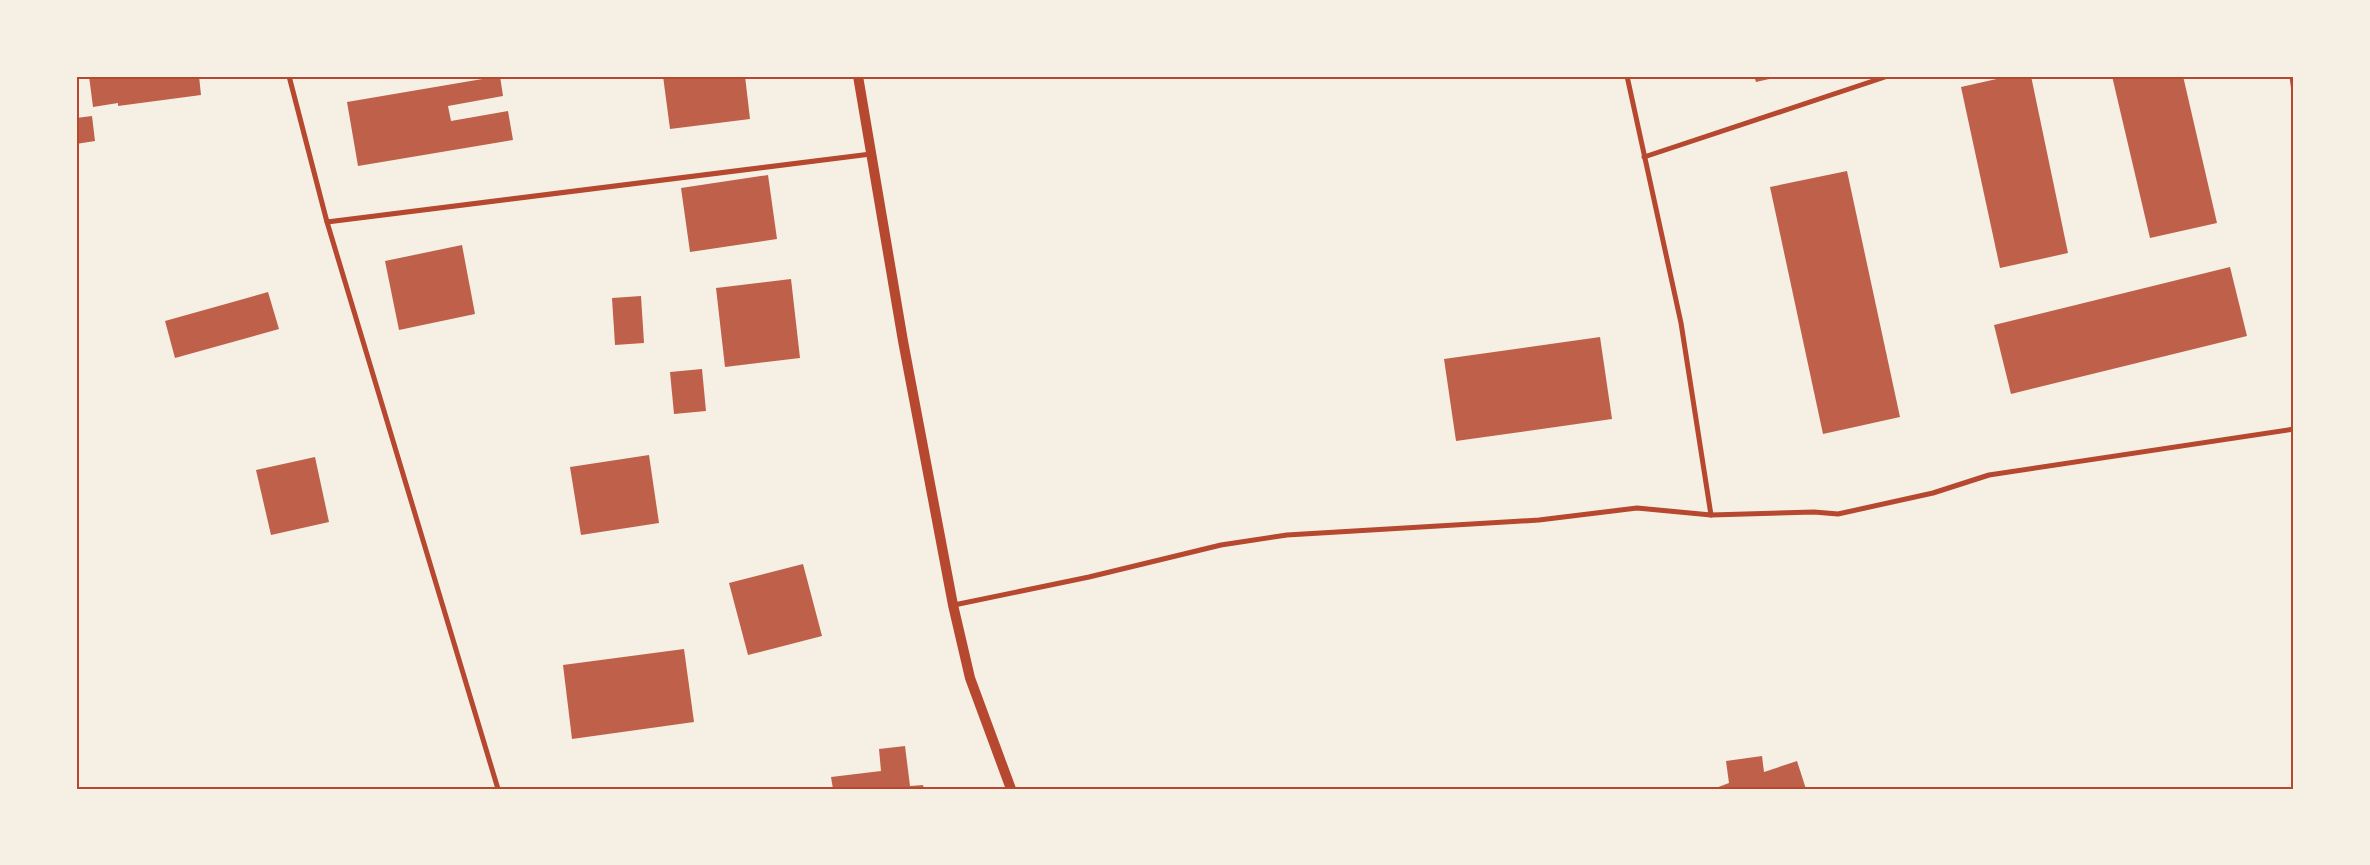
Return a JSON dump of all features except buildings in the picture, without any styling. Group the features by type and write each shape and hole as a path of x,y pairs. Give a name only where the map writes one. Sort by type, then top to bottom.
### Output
{"main road":[{"path":"858,76 870,154 953,605 970,678 1011,789"}],"street":[{"path":"289,76 327,222 498,789"},
{"path":"1627,76 1681,323 1712,515"},
{"path":"1644,157 1888,76"},
{"path":"2292,76 2294,92"},
{"path":"327,222 870,154"},
{"path":"953,605 1089,577 1221,545 1286,535 1539,520 1636,508 1712,515 1814,512 1838,514 1933,493 1989,475 2294,429"}]}
